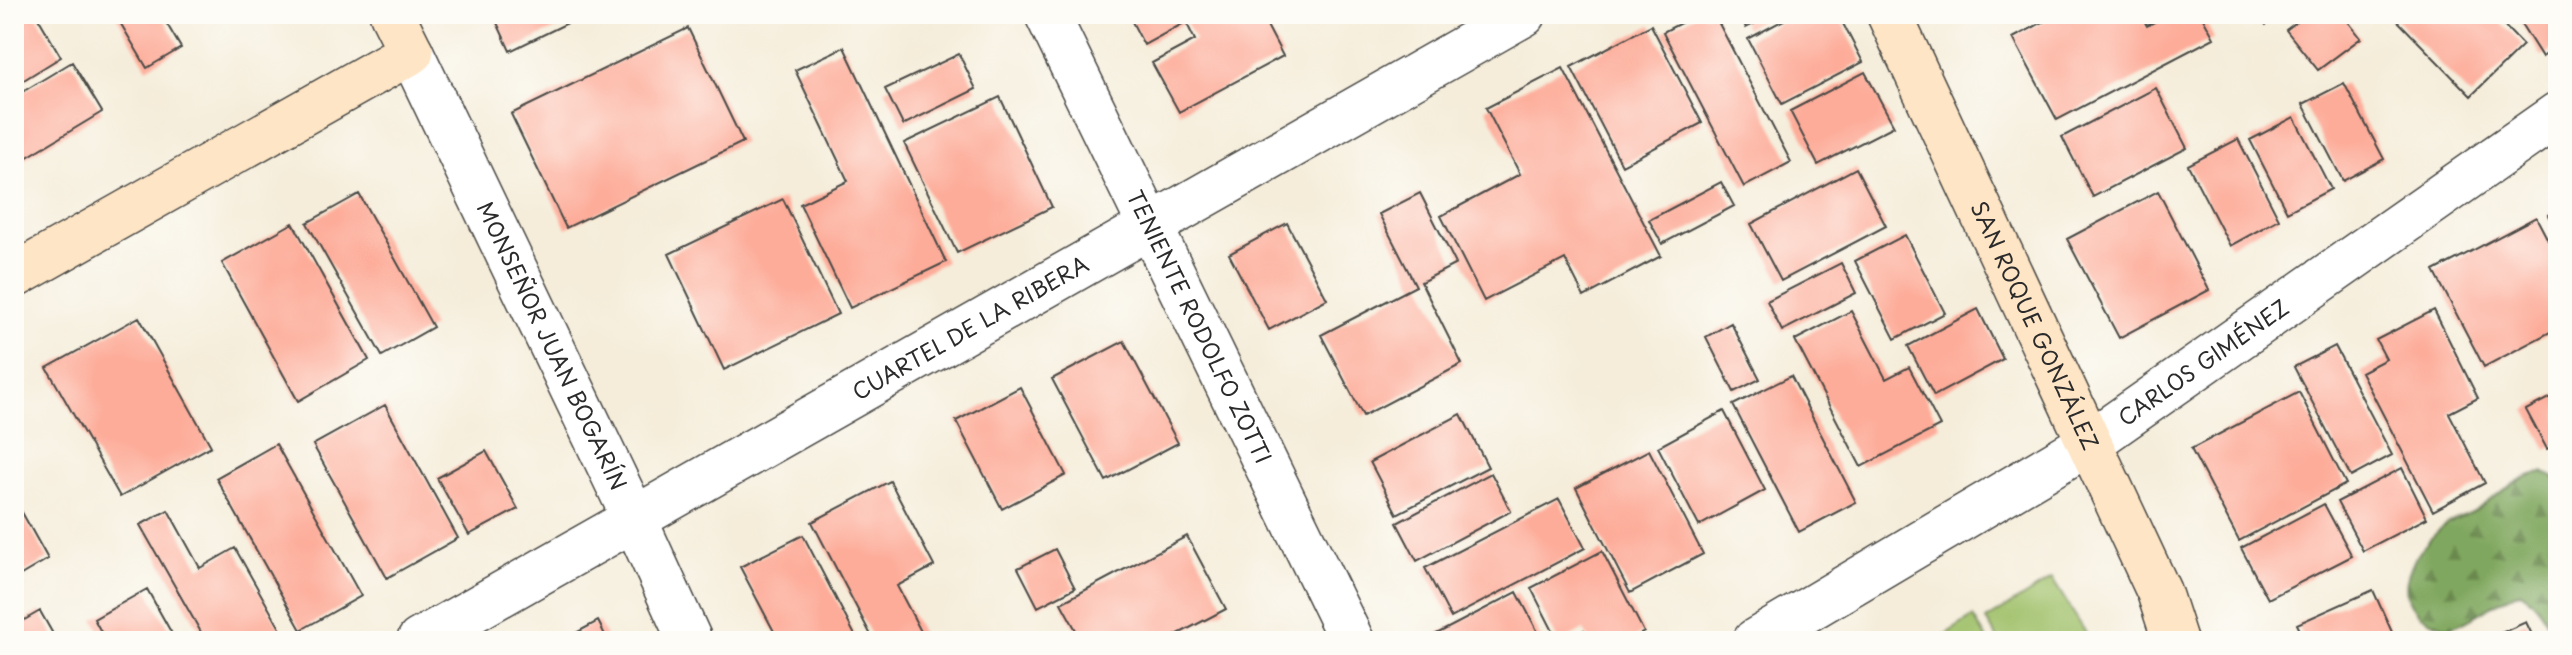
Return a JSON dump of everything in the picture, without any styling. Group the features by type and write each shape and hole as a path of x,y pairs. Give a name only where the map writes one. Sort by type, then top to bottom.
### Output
{"street":[{"name":"MONSEÑOR JUAN BOGARÍN","path":"392,14 690,641"},
{"name":"TENIENTE RODOLFO ZOTTI","path":"1047,14 1352,641"},
{"name":"CUARTEL DE LA RIBERA","path":"419,641 1524,14"},
{"name":"SAN ROQUE GONZÁLEZ","path":"1889,14 2159,592 2175,641"},
{"path":"14,276 411,52"},
{"name":"CARLOS GIMÉNEZ","path":"1755,641 2089,443 2558,114"}],"green space":[{"path":"2543,472 2558,480 2558,641 2554,641 2538,608 2521,592 2449,628 2420,614 2413,606 2406,584 2421,549 2447,524 2475,511 2515,483"},
{"path":"2052,579 2091,641 1999,641 1986,620"},
{"path":"1973,617 1988,641 1935,641"}],"building":[{"path":"14,14 36,14 61,57 14,86"},
{"path":"115,14 161,14 181,48 147,68"},
{"path":"493,14 586,14 510,51"},
{"path":"1128,14 1261,14 1283,56 1179,112 1152,63 1195,40 1186,22 1144,45"},
{"path":"1698,14 1714,14 1791,162 1744,187 1663,32"},
{"path":"1739,14 1773,14 1746,28"},
{"path":"1795,14 1838,14 1863,62 1782,104 1748,39"},
{"path":"2058,14 2140,14 2147,26 2169,14 2201,14 2214,38 2057,120 2013,38"},
{"path":"2257,14 2281,14 2266,25"},
{"path":"2307,14 2342,14 2361,38 2318,70 2286,30"},
{"path":"2391,14 2493,14 2523,45 2471,96"},
{"path":"2515,14 2558,14 2558,47 2542,57"},
{"path":"1651,25 1702,123 1622,165 1571,67"},
{"path":"688,28 743,142 566,228 511,114"},
{"path":"844,47 946,262 850,308 800,204 848,181 795,70"},
{"path":"959,54 976,89 903,125 885,89"},
{"path":"72,62 102,112 14,165 14,97"},
{"path":"1563,68 1661,256 1584,297 1565,259 1484,301 1441,216 1520,174 1486,108"},
{"path":"1865,72 1894,126 1818,165 1790,111"},
{"path":"2344,83 2384,159 2343,181 2303,104"},
{"path":"2156,88 2187,148 2093,197 2062,137"},
{"path":"1000,97 1052,207 957,253 904,143"},
{"path":"2294,117 2331,189 2287,212 2250,140"},
{"path":"2238,139 2279,219 2230,246 2188,165"},
{"path":"1856,168 1886,226 1781,281 1751,224"},
{"path":"1721,182 1734,206 1662,244 1649,220"},
{"path":"2158,191 2209,290 2119,338 2067,239"},
{"path":"1420,193 1456,264 1421,282 1462,364 1363,416 1321,335 1416,286 1379,214"},
{"path":"359,194 433,327 382,356 307,223"},
{"path":"783,199 838,314 724,370 669,254"},
{"path":"2558,210 2558,235 2548,215"},
{"path":"2536,217 2558,259 2558,328 2484,367 2434,271"},
{"path":"293,223 369,360 298,401 222,263"},
{"path":"1287,223 1327,299 1269,330 1229,254"},
{"path":"1905,235 1945,313 1895,339 1855,261"},
{"path":"1841,263 1856,293 1782,331 1767,301"},
{"path":"1978,309 2003,359 1934,396 1908,346"},
{"path":"2434,310 2478,398 2449,413 2485,483 2433,511 2361,372 2386,359 2376,340"},
{"path":"1851,311 1886,379 1909,367 1940,426 1861,467 1795,340"},
{"path":"139,317 211,446 120,497 47,368"},
{"path":"1731,323 1760,379 1734,392 1706,337"},
{"path":"1124,341 1178,443 1106,481 1052,379"},
{"path":"2335,346 2392,455 2351,477 2294,367"},
{"path":"1791,376 1856,502 1799,532 1733,405"},
{"path":"1020,387 1066,475 1002,509 956,421"},
{"path":"2299,392 2346,484 2239,541 2191,449"},
{"path":"2558,393 2558,444 2547,449 2526,410"},
{"path":"385,405 458,538 387,578 313,445"},
{"path":"1724,411 1765,490 1699,526 1658,447"},
{"path":"1461,414 1488,467 1397,514 1370,462"},
{"path":"276,444 361,596 301,630 216,478"},
{"path":"1649,450 1703,554 1630,593 1576,488"},
{"path":"486,451 518,509 469,535 437,478"},
{"path":"2402,468 2427,518 2363,551 2337,502"},
{"path":"1491,473 1511,511 1417,561 1397,523"},
{"path":"890,481 934,566 897,586 926,641 874,641 812,522"},
{"path":"14,498 48,559 14,579"},
{"path":"1559,499 1585,548 1451,618 1425,568"},
{"path":"2324,504 2352,556 2268,599 2241,548"},
{"path":"168,510 200,568 235,548 281,630 261,641 206,641 140,525"},
{"path":"803,535 858,641 779,641 740,567"},
{"path":"1187,536 1226,609 1165,641 1082,641 1061,603"},
{"path":"1055,549 1075,588 1038,607 1018,568"},
{"path":"1602,551 1644,632 1628,641 1590,641 1584,630 1558,641 1531,588"},
{"path":"147,589 176,641 106,641 94,619"},
{"path":"2373,590 2396,641 2305,641 2297,624"},
{"path":"1517,592 1542,640 1423,641"},
{"path":"40,611 57,641 14,641 14,626"},
{"path":"598,621 608,641 561,641"},
{"path":"2526,622 2535,641 2483,641"}]}
